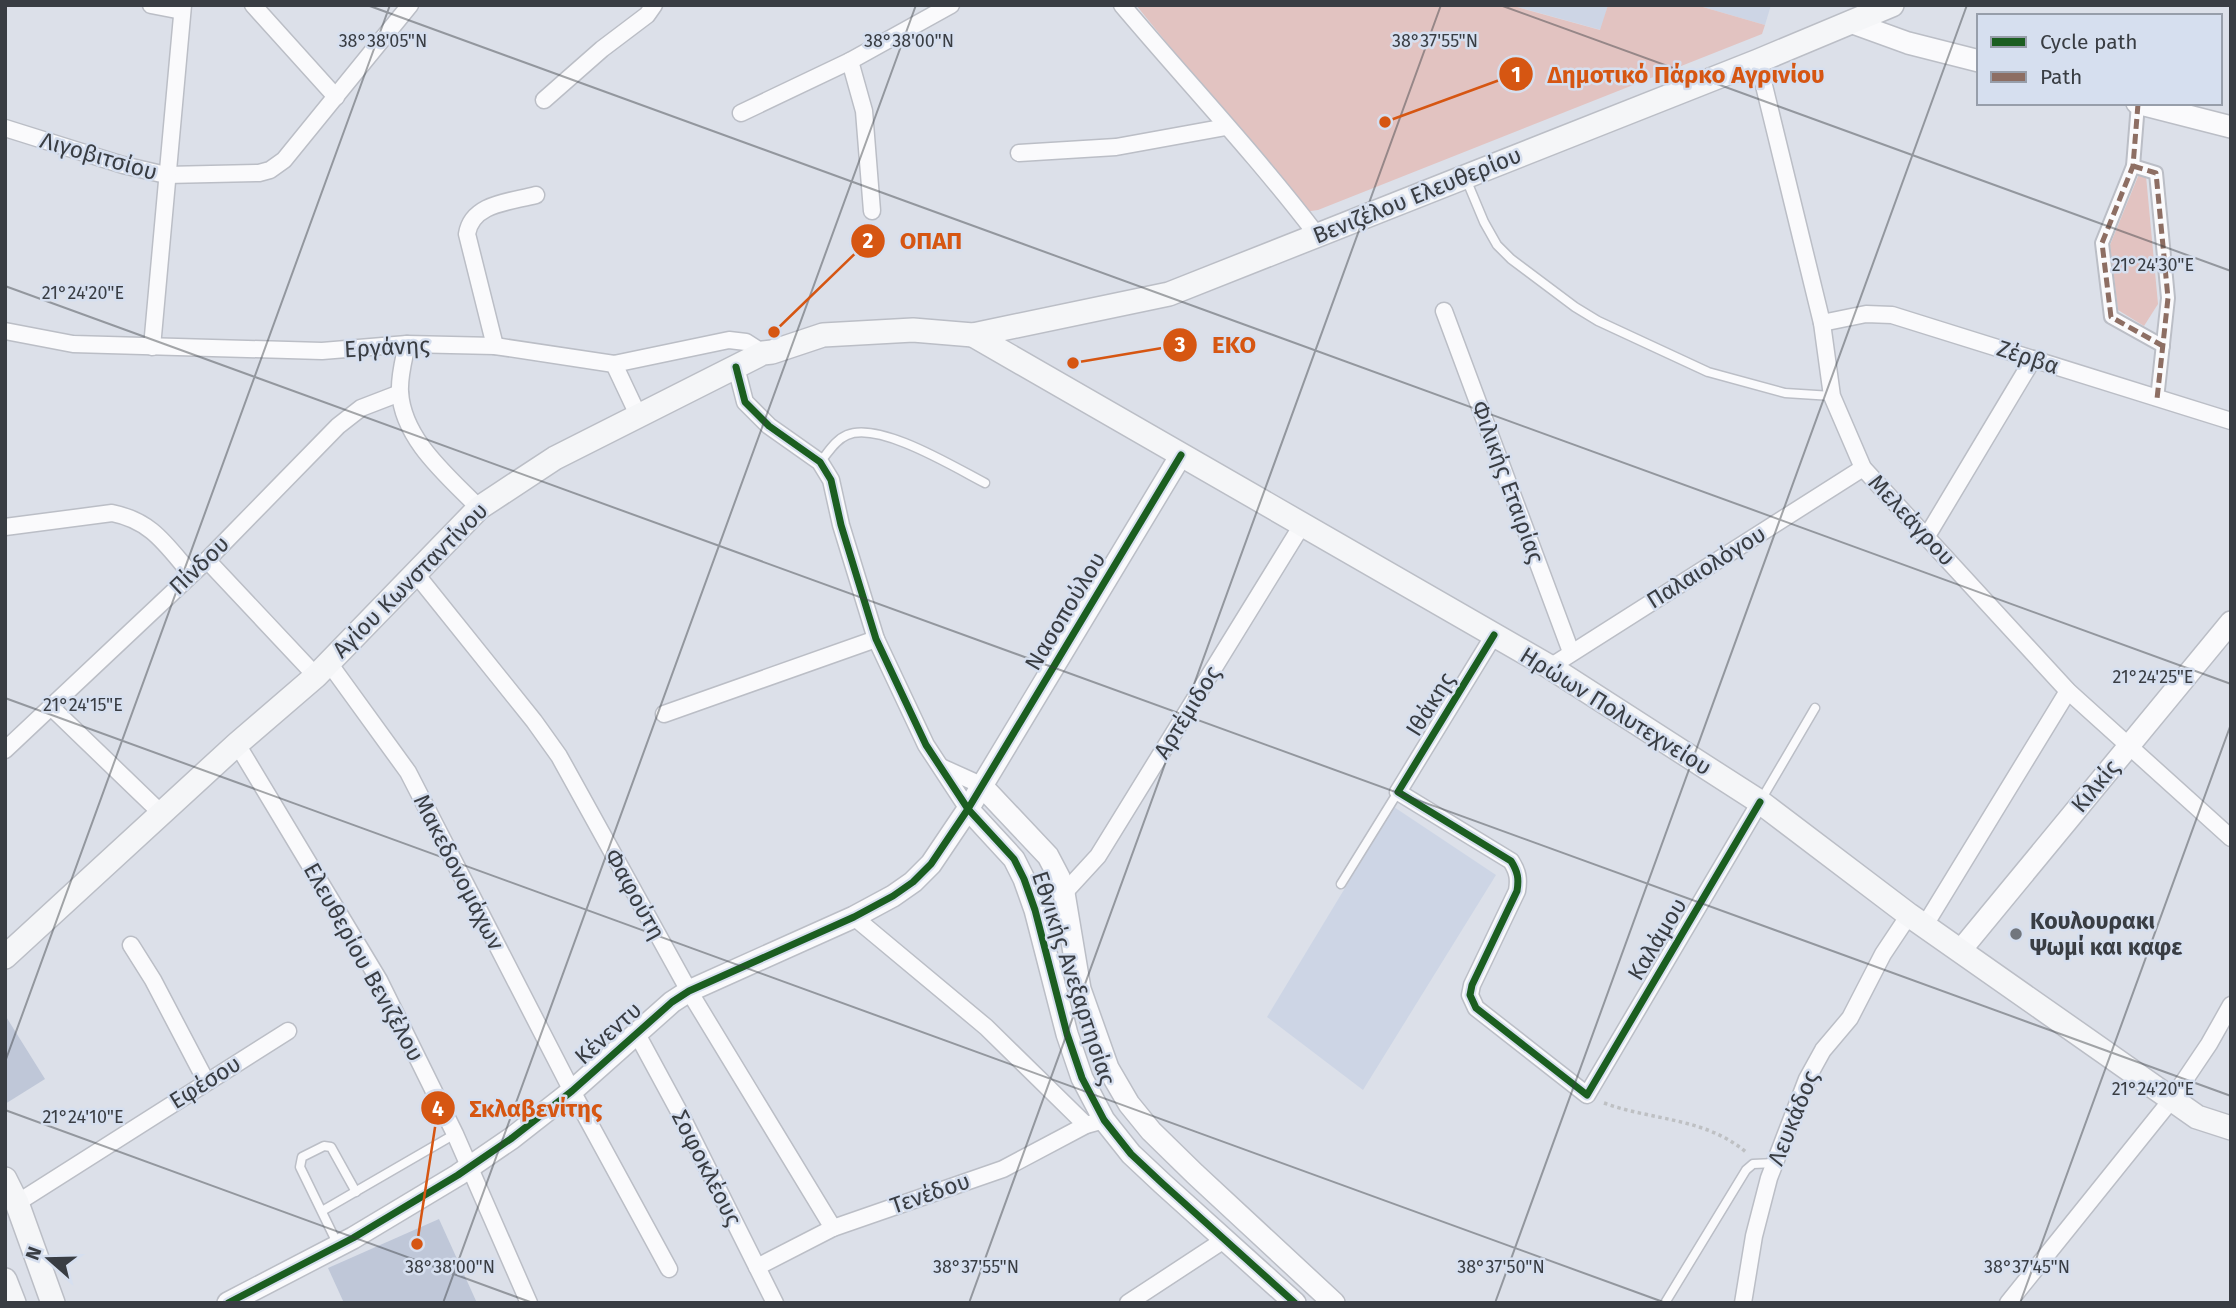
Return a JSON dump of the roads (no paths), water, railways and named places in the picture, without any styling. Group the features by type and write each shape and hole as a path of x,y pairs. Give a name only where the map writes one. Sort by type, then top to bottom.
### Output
{"main road":[{"path":"1850,22 1892,5"},
{"name":"Βενιζέλου Ελευθερίου","path":"973,335 1169,294 1850,22"},
{"name":"Αγίου Κωνσταντίνου","path":"5,957 237,744 322,670 479,508 538,468 763,353 822,335 913,330 973,335"},
{"name":"Ηρώων Πολυτεχνείου","path":"973,335 1550,667 1760,802 1960,951 2197,1117 2231,1128"},
{"path":"5,1179 17,1202 53,1303"},
{"path":"5,1280 14,1303"}],"street":[{"path":"151,5 182,8 152,346"},
{"path":"253,5 336,97"},
{"name":"Λιγοβιτσίου","path":"5,128 123,165 166,175 260,173 270,170 284,160 410,5"},
{"path":"544,100 602,49 647,15 653,5"},
{"path":"741,113 849,61 951,5"},
{"path":"1122,5 1226,128 1279,185 1317,235"},
{"path":"1850,22 1908,43 1977,60"},
{"path":"849,61 863,111 872,211"},
{"name":"Μελεάγρου","path":"1758,61 1822,323 1832,396 1863,468 2068,691 2231,838"},
{"path":"2138,105 2133,166 2102,243 2112,317 2163,346"},
{"path":"2146,105 2231,127"},
{"path":"1019,153 1116,147 1226,128"},
{"path":"2133,166 2156,173 2168,298 2157,398"},
{"path":"495,346 467,234 468,225 473,216 484,209 536,195"},
{"name":"Φιλικής Εταιρίας","path":"1444,312 1571,652"},
{"name":"Ζέρβα","path":"1822,323 1866,314 1892,315 2231,421"},
{"name":"Εργάνης","path":"5,331 73,344 322,351 407,344 495,346 614,364 729,340 746,342 763,353"},
{"path":"407,344 400,393 416,439 479,508"},
{"path":"1927,536 2033,359"},
{"path":"614,364 639,416"},
{"path":"736,367 746,402 769,426 820,463 831,480 841,525 876,639 926,745 968,809"},
{"name":"Πίνδου","path":"5,750 207,560 350,415 400,393"},
{"name":"Νασοπούλου","path":"968,809 1181,455"},
{"name":"Παλαιολόγου","path":"1550,667 1863,468"},
{"path":"5,527 113,513 128,516 154,532 191,574"},
{"name":"Αρτέμιδος","path":"1064,893 1098,856 1303,525"},
{"name":"Μακεδονομάχων","path":"207,560 322,670 408,772 572,1091 669,1269"},
{"name":"Φαφούτη","path":"416,574 559,756 689,991 834,1227"},
{"name":"Κιλκίς","path":"1960,951 2231,622"},
{"name":"Ιθάκης","path":"1398,792 1494,635"},
{"path":"664,714 876,639"},
{"name":"Λευκάδος","path":"1743,1303 1754,1236 1775,1163 1797,1101 1815,1061 1850,1018 1883,954 1917,920 2068,691"},
{"path":"51,707 161,813"},
{"name":"Ελευθερίου Βενιζέλου","path":"237,744 379,980 455,1134 530,1303"},
{"path":"941,767 982,785 1048,856 1064,893 1080,989 1108,1068 1129,1104 1168,1148 1334,1303"},
{"name":"Καλάμου","path":"1398,792 1511,861 1517,870 1517,891 1472,985 1472,1002 1476,1008 1587,1095 1760,802"},
{"name":"Κένεντυ","path":"228,1303 446,1184 512,1138 572,1091 672,1002 689,991 854,917 893,896 913,882 931,864 968,809"},
{"name":"Εθνικής Ανεξαρτησίας","path":"968,809 999,840 1014,859 1024,879 1035,909 1071,1045 1095,1122 1295,1303"},
{"path":"854,917 1095,1122"},
{"path":"131,945 153,980 206,1081"},
{"path":"2008,1303 2172,1099 2231,1005"},
{"name":"Εφέσου","path":"17,1202 288,1031"},
{"name":"Σοφοκλέους","path":"637,1034 684,1119 775,1303"},
{"name":"Τενέδου","path":"757,1267 834,1227 1003,1169 1095,1122"},
{"path":"1128,1303 1224,1240"}],"lane":[{"path":"1465,176 1484,222 1497,245 1511,259 1598,321 1708,372 1785,393 1832,396"},
{"path":"820,463 846,435 874,433 895,438 985,483"},
{"path":"1760,802 1815,708"},
{"name":"Ιθάκης","path":"1341,884 1398,792"},
{"path":"322,1211 455,1134"},
{"path":"338,1245 300,1167 302,1157 324,1146 331,1147 356,1192"},
{"path":"1665,1303 1740,1180 1753,1164 1775,1163"}],"place":[{"name":"Δημοτικό Πάρκο Αγρινίου","path":"1385,122"},
{"name":"ΟΠΑΠ","path":"774,332"},
{"name":"EKO","path":"1073,363"},
{"name":"Κουλουρακι Ψωμί και καφε","path":"2016,934"},
{"name":"Σκλαβενίτης","path":"417,1244"}]}
